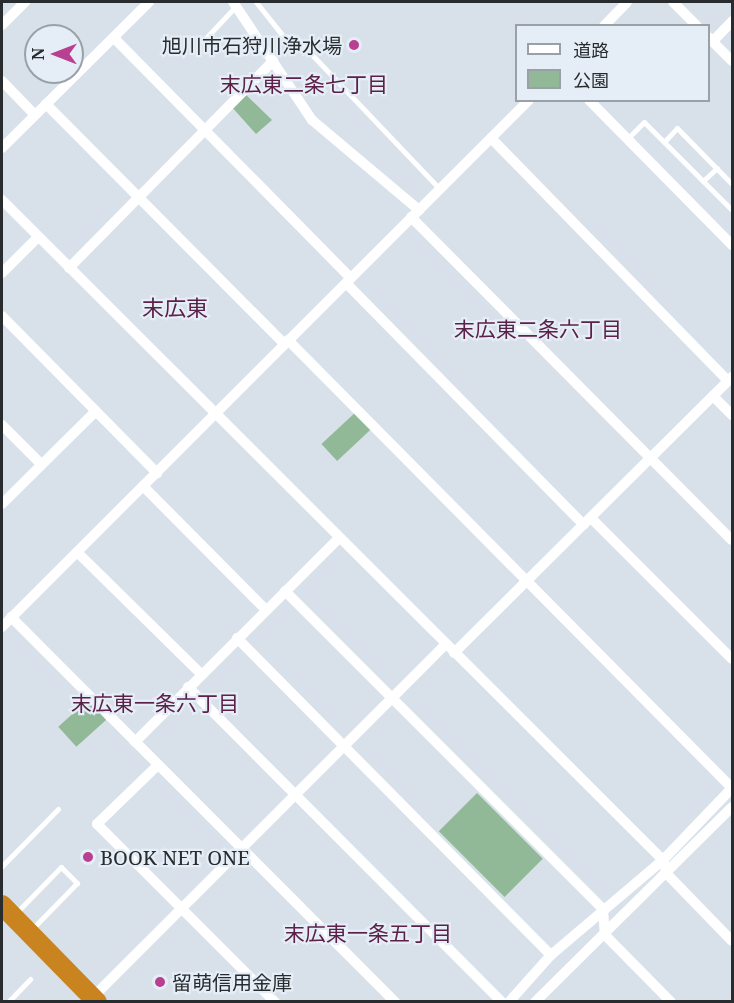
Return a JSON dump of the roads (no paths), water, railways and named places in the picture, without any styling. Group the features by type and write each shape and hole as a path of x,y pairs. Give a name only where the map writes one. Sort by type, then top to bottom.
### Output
{"highway":[{"path":"5,910 93,1000"}],"street":[{"path":"2,25 25,2"},
{"path":"2,148 149,2"},
{"path":"606,24 627,2"},
{"path":"674,2 695,24"},
{"path":"235,4 312,120 415,214 732,540"},
{"path":"732,21 711,39 732,61"},
{"path":"114,38 348,281 588,521 732,659"},
{"path":"69,268 273,61"},
{"path":"2,81 35,115"},
{"path":"2,627 527,102"},
{"path":"591,102 732,245"},
{"path":"46,104 529,581 732,788 663,860 551,955 509,1002"},
{"path":"454,653 730,379 491,138"},
{"path":"2,200 663,860 667,874 732,941"},
{"path":"2,273 38,237"},
{"path":"2,316 157,473"},
{"path":"713,396 732,415"},
{"path":"2,504 96,411"},
{"path":"2,425 41,464"},
{"path":"143,486 266,610"},
{"path":"135,742 339,538"},
{"path":"77,552 201,674"},
{"path":"285,591 603,909 605,935 671,1002"},
{"path":"11,617 395,1002"},
{"path":"237,638 551,955"},
{"path":"93,1000 294,794 446,644"},
{"path":"188,687 502,1002"},
{"path":"158,765 97,824 275,1002"},
{"path":"540,1000 732,807"}],"lane":[{"path":"256,2 283,36 297,39 440,189"},
{"path":"203,41 235,4"},
{"path":"627,139 644,122 732,210"},
{"path":"664,142 678,128 732,184"},
{"path":"704,181 717,168"},
{"path":"2,866 58,809"},
{"path":"5,910 61,867 77,883 29,933"},
{"path":"8,1002 30,979"}],"place":[{"name":"旭川市石狩川浄水場","path":"354,45"},
{"name":"BOOK NET ONE","path":"88,857"},
{"name":"留萌信用金庫","path":"160,982"}],"district":[{"name":"末広東二条七丁目","path":"304,84"},
{"name":"末広東","path":"175,308"},
{"name":"末広東二条六丁目","path":"538,329"},
{"name":"末広東一条六丁目","path":"155,703"},
{"name":"末広東一条五丁目","path":"368,933"}]}
